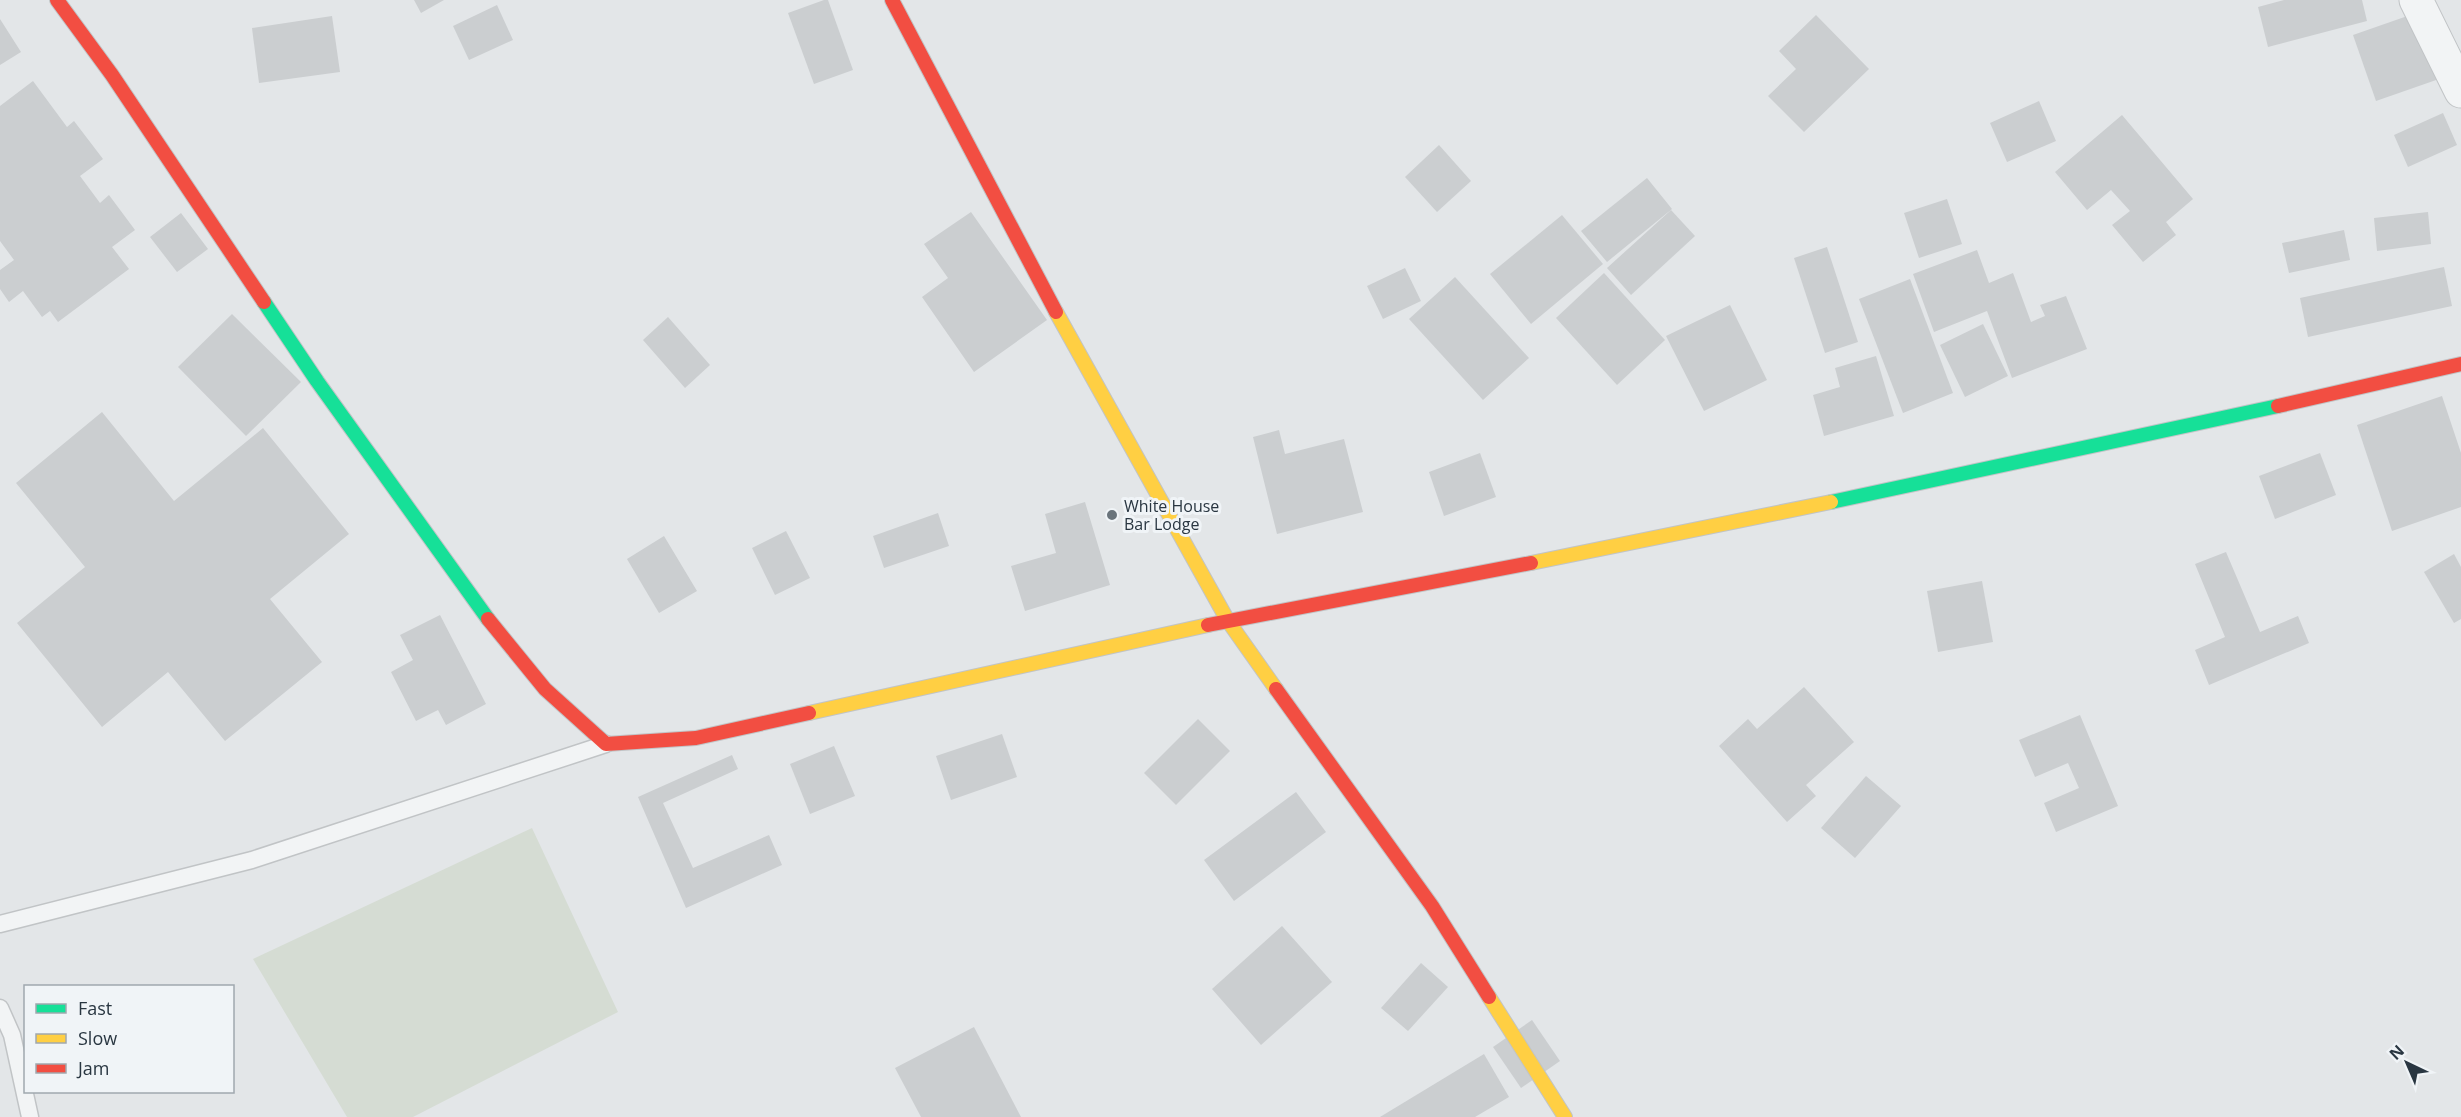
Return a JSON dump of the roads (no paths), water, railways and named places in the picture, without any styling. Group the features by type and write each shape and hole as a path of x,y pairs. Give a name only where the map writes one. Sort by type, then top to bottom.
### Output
{"street":[{"path":"57,0 112,75 317,381 497,632 545,689 606,744 696,738 1228,621 1668,537 2235,416 2461,363"},
{"path":"892,0 1084,366 1228,621 1432,906 1565,1117"},
{"path":"2416,0 2461,91"}],"lane":[{"path":"0,924 252,860 606,744"},
{"path":"0,1008 12,1035 24,1090"},
{"path":"25,1093 30,1117"}],"place":[{"name":"White House Bar Lodge","path":"1112,515"}]}
